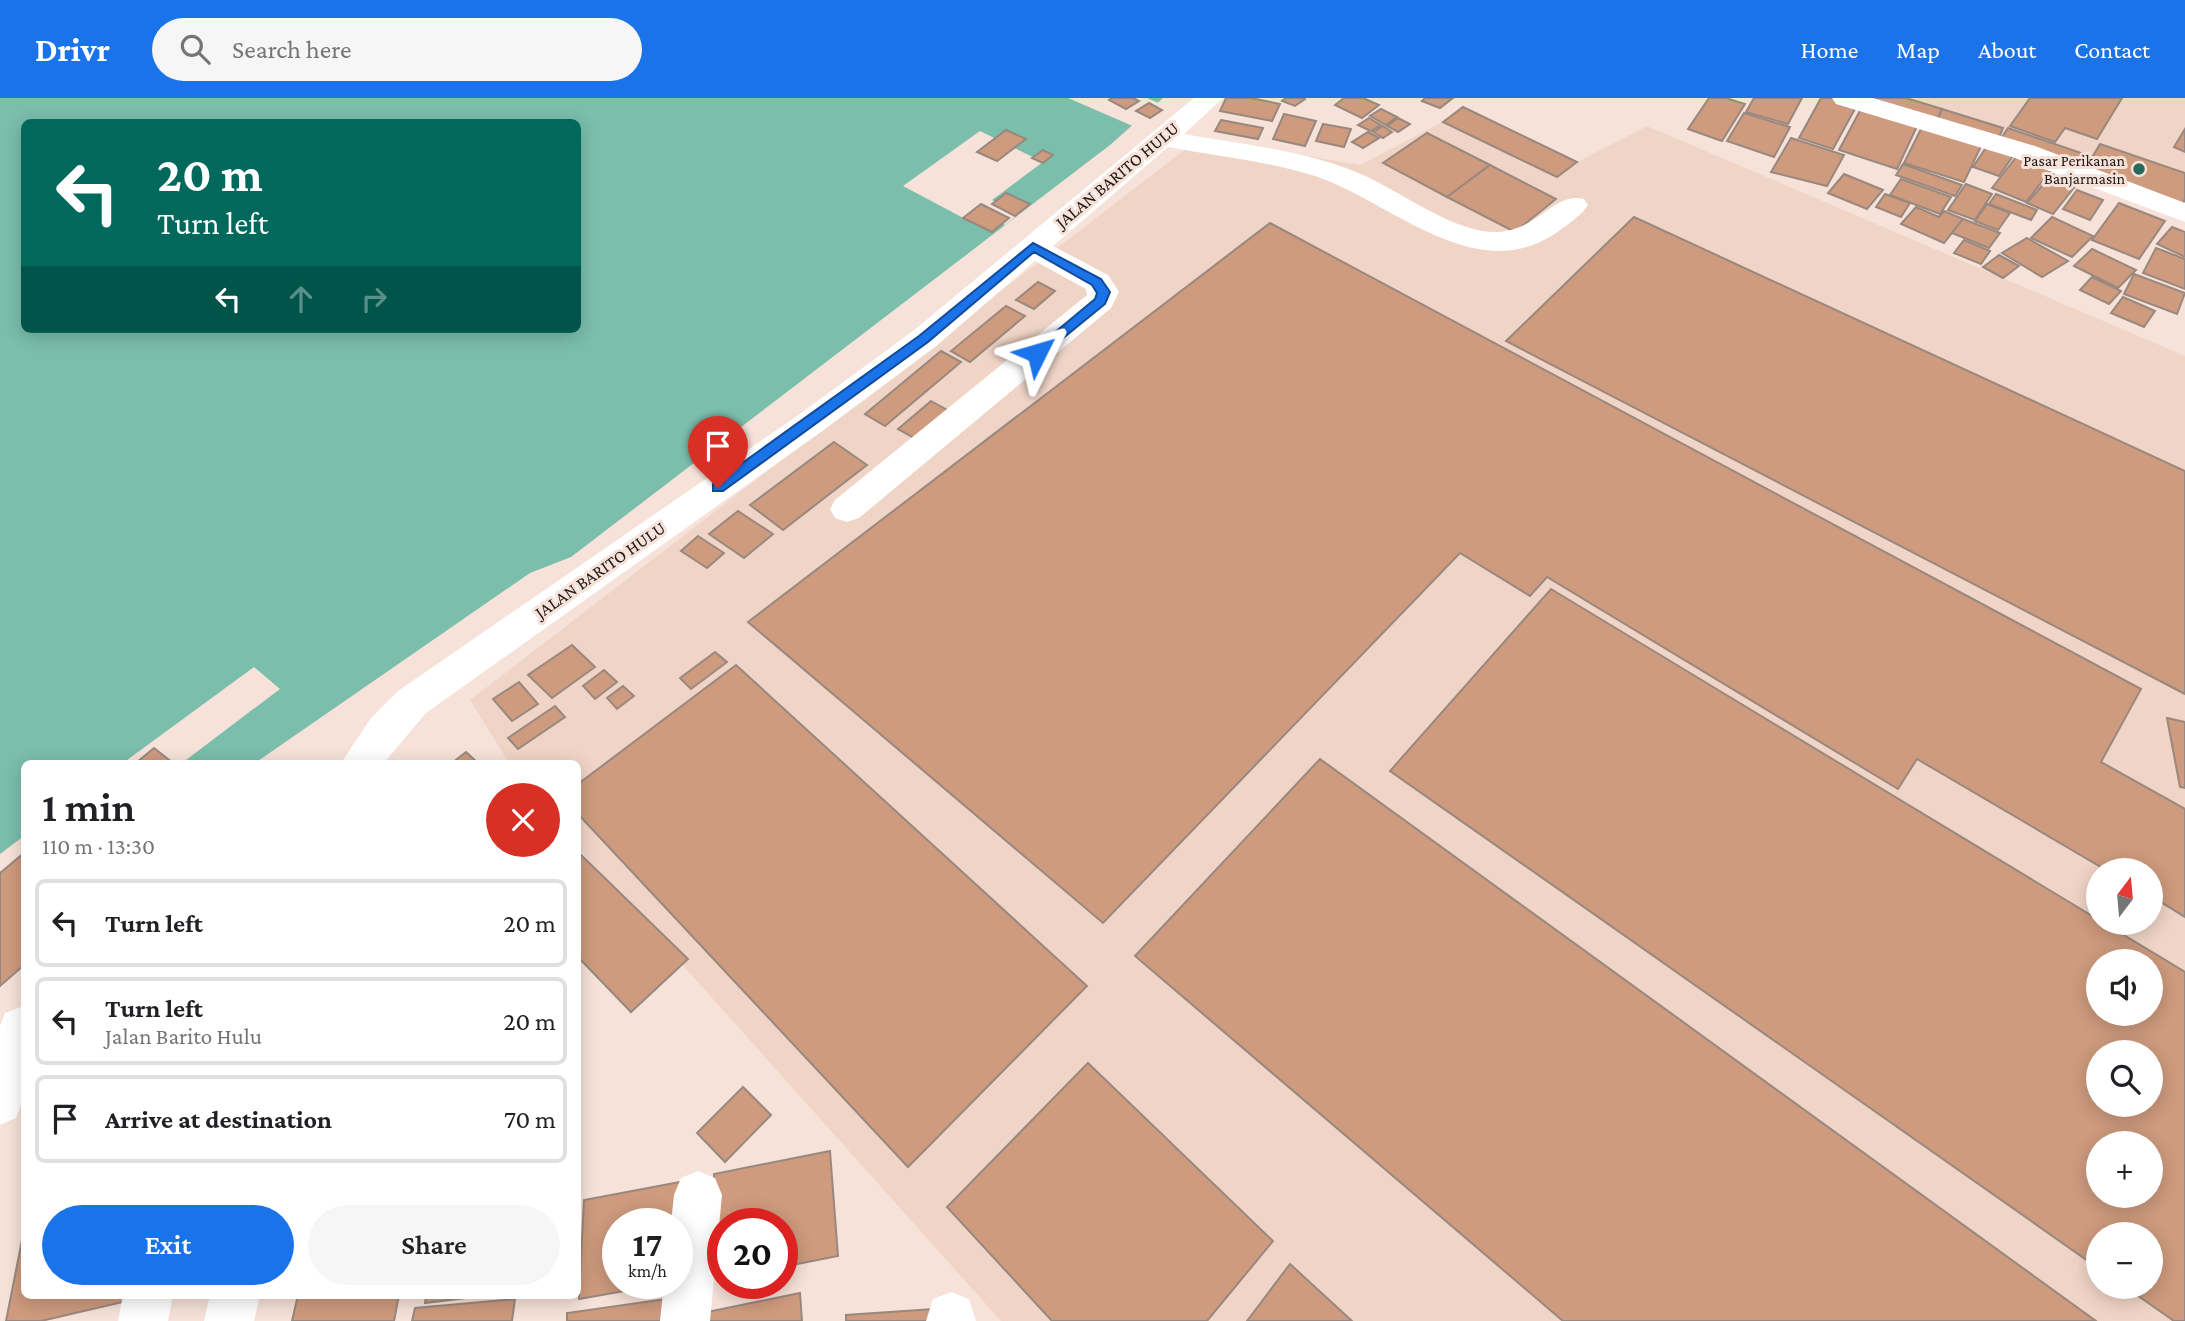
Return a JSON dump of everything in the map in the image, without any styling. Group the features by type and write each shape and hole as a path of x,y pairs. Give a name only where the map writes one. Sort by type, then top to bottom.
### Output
{"street":[{"name":"JALAN BARITO HULU","path":"363,760 385,730 412,702 809,424 924,339 1210,98"},
{"path":"1845,98 2025,152 2185,213"},
{"path":"1162,138 1291,160 1345,177 1472,238 1507,242 1518,240 1538,232 1574,205"},
{"path":"847,509 1100,301 1104,292 1097,282 1033,247"},
{"path":"0,1102 21,1029"},
{"path":"685,1321 698,1195"},
{"path":"144,1321 147,1299"},
{"path":"229,1321 234,1299"}],"shaded area":[{"name":"Pasar Perikanan Banjarmasin","path":"1872,98 2185,98 2185,202 2000,137"},
{"path":"1446,120 1560,171 1647,126 2185,356 2185,1321 1001,1321 581,851 581,760 507,760 470,700 1200,138 1360,165"}],"water":[{"path":"0,98 1163,98 1110,145 571,557 530,573 259,760 21,760 21,948 0,965"}],"pier":[{"path":"1068,98 1147,98 1161,104 1135,127"},
{"path":"980,131 1043,162 992,200 1019,214 1005,225 981,212 969,221 903,186"},
{"path":"254,667 280,689 186,760 127,760"},
{"path":"21,838 21,948 0,965 0,854"}],"building":[{"path":"1133,98 1139,101 1126,109 1109,100"},
{"path":"1226,98 1251,98 1280,104 1272,121 1220,111"},
{"path":"1286,98 1305,99 1295,106 1282,101"},
{"path":"1344,98 1363,98 1379,105 1362,118 1335,105"},
{"path":"1425,98 1453,98 1440,108 1422,101"},
{"path":"1709,98 1726,98 1745,104 1722,141 1688,129"},
{"path":"1754,98 1802,98 1788,124 1746,112"},
{"path":"1821,98 1835,98 1857,105 1833,149 1799,138"},
{"path":"1857,98 1906,98 1942,109 1936,123"},
{"path":"2030,98 2122,98 2097,139 2065,128 2055,142 2010,126"},
{"path":"1149,103 1162,110 1150,118 1136,111"},
{"path":"1463,107 1577,162 1557,177 1443,122"},
{"path":"1862,107 1918,124 1897,169 1839,150"},
{"path":"1381,109 1397,117 1386,125 1370,116"},
{"path":"1942,109 2003,128 1997,142 1936,123"},
{"path":"1744,113 1790,127 1774,157 1727,141"},
{"path":"1284,114 1316,121 1305,146 1273,139"},
{"path":"1369,118 1381,125 1371,131 1358,125"},
{"path":"1398,118 1410,124 1398,132 1387,126"},
{"path":"1221,120 1263,128 1258,139 1215,131"},
{"path":"1323,124 1351,129 1344,147 1316,141"},
{"path":"1923,125 1982,144 1964,182 1904,163"},
{"path":"1383,126 1392,132 1383,138 1373,132"},
{"path":"2008,128 2090,156 2082,169 2000,140"},
{"path":"2185,129 2185,152 2174,147"},
{"path":"1006,130 1026,139 997,161 977,152"},
{"path":"1368,132 1379,138 1363,148 1352,142"},
{"path":"1427,133 1490,165 1447,197 1383,163"},
{"path":"1791,138 1844,155 1827,186 1771,172"},
{"path":"2100,144 2185,173 2185,199 2182,206 2084,171"},
{"path":"1987,146 2013,156 1999,176 1973,167"},
{"path":"1043,150 1053,155 1043,163 1032,158"},
{"path":"2017,156 2051,170 2026,202 1992,188"},
{"path":"1903,164 1962,185 1955,196 1896,175"},
{"path":"1490,165 1556,199 1515,232 1447,197"},
{"path":"1844,174 1883,190 1867,209 1828,193"},
{"path":"2052,174 2077,184 2053,214 2027,203"},
{"path":"1901,179 1951,197 1940,214 1890,195"},
{"path":"1966,184 1992,194 1975,220 1948,210"},
{"path":"2077,190 2103,200 2090,220 2063,209"},
{"path":"1006,193 1030,204 1015,216 992,204"},
{"path":"1885,194 1910,203 1901,217 1876,207"},
{"path":"1996,194 2037,210 2031,220 1989,204"},
{"path":"2119,203 2165,221 2139,259 2092,240"},
{"path":"981,204 1009,218 992,232 963,218"},
{"path":"1987,204 2010,213 1998,230 1975,221"},
{"path":"1916,207 1939,217 1944,211 1963,219 1944,243 1901,224"},
{"path":"1634,217 2185,471 2185,694 1506,341"},
{"path":"2052,217 2093,236 2072,257 2031,238"},
{"path":"1963,219 2000,233 1989,248 1952,233"},
{"path":"1270,223 2141,689 2101,762 2185,809 2185,917 2163,903 2163,858 2086,858 1917,759 1898,789 1547,577 1530,596 1460,553 1103,923 748,622"},
{"path":"2172,227 2185,232 2185,257 2157,244"},
{"path":"2027,238 2068,261 2042,277 2002,253"},
{"path":"1964,240 1990,251 1981,264 1954,253"},
{"path":"2156,248 2185,259 2185,289 2143,273"},
{"path":"2092,249 2136,270 2118,288 2074,266"},
{"path":"1999,255 2019,266 2003,278 1983,267"},
{"path":"2134,274 2185,293 2177,314 2124,294"},
{"path":"2092,277 2121,291 2109,304 2080,290"},
{"path":"1038,282 1055,291 1034,309 1016,300"},
{"path":"2123,297 2155,311 2144,327 2111,313"},
{"path":"1006,306 1025,316 970,362 951,351"},
{"path":"941,351 961,362 885,426 865,414"},
{"path":"931,401 949,411 916,439 898,429"},
{"path":"834,442 867,465 783,530 750,505"},
{"path":"738,511 773,534 744,558 709,534"},
{"path":"698,536 724,553 707,568 681,551"},
{"path":"1551,589 2086,912 2086,935 2124,935 2147,949 2086,949 2086,1026 2163,1026 2163,959 2185,972 2185,1321 2174,1321 2143,1299 2163,1299 2163,1222 2086,1222 2086,1260 1390,771"},
{"path":"572,645 595,667 552,698 528,675"},
{"path":"715,652 727,662 691,689 680,678"},
{"path":"736,665 1087,986 908,1167 581,817 581,782"},
{"path":"604,670 617,682 595,699 583,686"},
{"path":"519,682 538,704 512,721 493,699"},
{"path":"623,686 634,696 617,709 607,698"},
{"path":"555,706 565,717 518,749 508,738"},
{"path":"2167,718 2185,722 2185,788 2180,787"},
{"path":"154,748 169,760 140,760"},
{"path":"466,752 475,760 456,760"},
{"path":"1320,759 2096,1321 1563,1321 1135,956"},
{"path":"581,855 688,959 631,1012 581,960"},
{"path":"21,856 21,968 0,986 0,873"},
{"path":"1088,1063 1273,1241 1207,1321 1052,1321 947,1207"},
{"path":"743,1087 771,1115 725,1162 697,1133"},
{"path":"830,1151 838,1256 798,1264 798,1208 715,1208 714,1174"},
{"path":"685,1181 680,1208 602,1208 602,1295 581,1299 584,1200"},
{"path":"21,1245 21,1299 123,1299 123,1302 41,1321 6,1321"},
{"path":"1290,1264 1352,1321 1247,1321"},
{"path":"798,1293 802,1321 707,1321 707,1312 771,1299 798,1299"},
{"path":"297,1299 398,1299 394,1321 292,1321"},
{"path":"426,1299 458,1299 425,1303"},
{"path":"515,1299 512,1321 412,1321 415,1308"},
{"path":"679,1299 668,1321 567,1321 567,1313"},
{"path":"933,1309 933,1321 846,1321 846,1315"}],"place":[{"name":"Pasar Perikanan Banjarmasin","path":"2139,169"}],"route":[{"path":"718,488 924,339 1033,247 1097,282 1104,292 1100,301 1037,353"}]}
